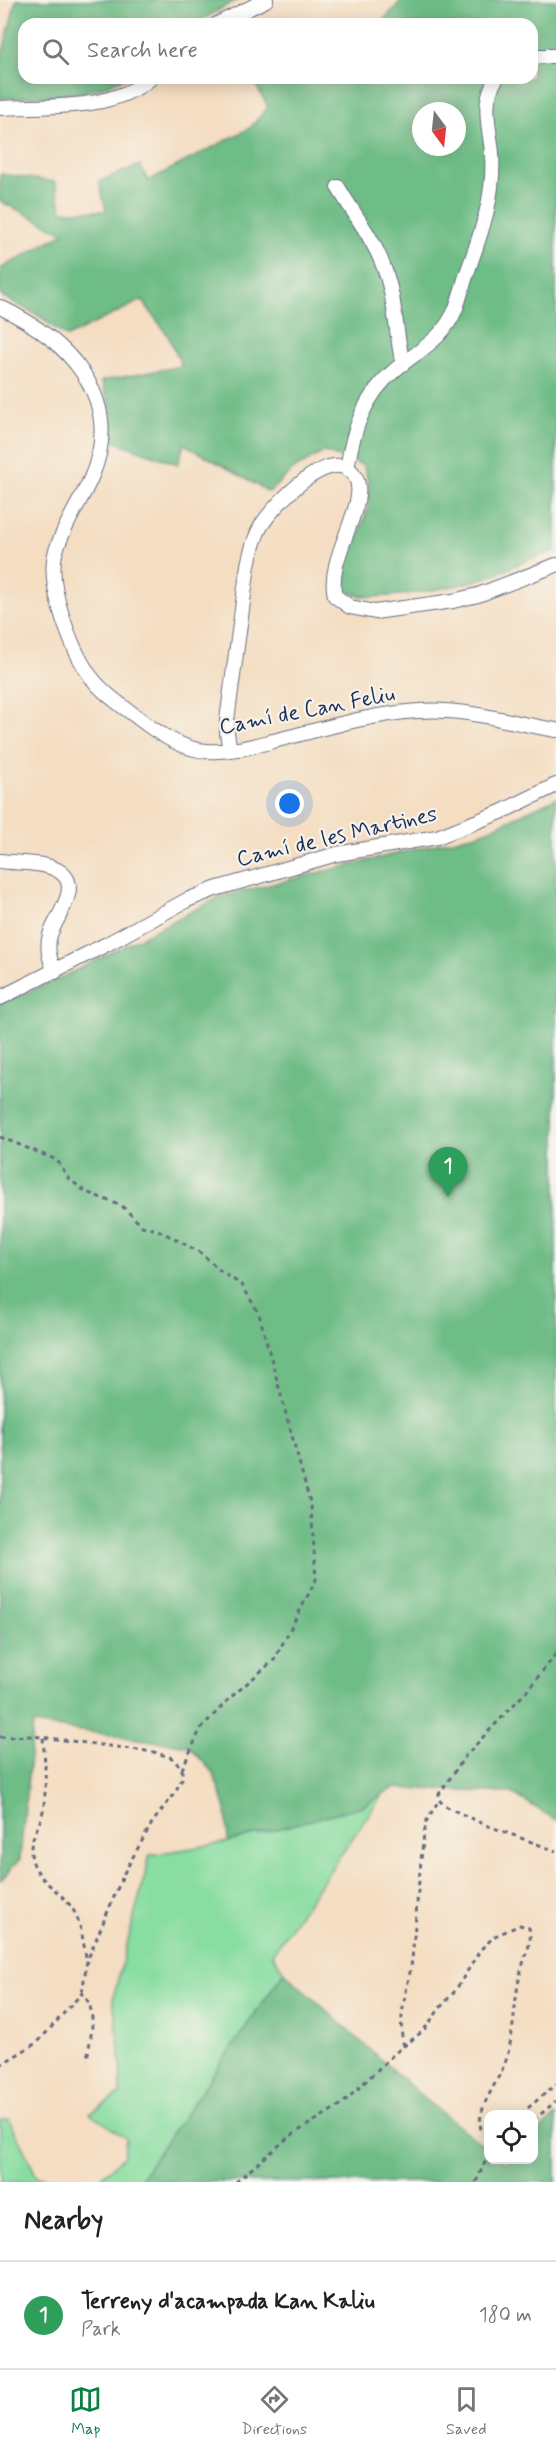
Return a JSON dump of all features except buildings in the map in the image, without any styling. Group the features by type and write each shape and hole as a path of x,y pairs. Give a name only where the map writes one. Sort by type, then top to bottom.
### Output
{"street":[{"path":"229,18 266,0"},
{"path":"538,56 556,56"},
{"path":"0,108 101,102 131,93 143,84"},
{"path":"347,469 362,409 379,386 403,364 422,351 449,321 488,210 492,174 487,100 494,84"},
{"path":"338,187 375,247 384,267 393,298 403,364"},
{"name":"Camí de Can Feliu","path":"0,307 49,335 67,353 93,388 99,402 102,426 101,446 92,477 59,544 54,570 61,616 90,676 121,705 173,740 190,748 206,751 230,750 368,717 421,710 460,713 556,730"},
{"path":"230,750 227,733 230,699 248,565 253,545 265,520 282,498 320,471 338,467 347,469 354,474 359,491 332,579 335,596 350,608 375,612 453,601 495,590 556,566"},
{"name":"Camí de les Martines","path":"0,998 55,972 187,900 215,889 337,854 437,837 501,812 556,785"},
{"path":"0,861 47,866 63,875 68,882 68,898 50,936 48,946 49,957 55,972"}],"path":[{"path":"0,1137 57,1160 68,1178 86,1192 122,1206 142,1226 160,1231 201,1253 242,1286 259,1314 311,1506 316,1580 274,1660 230,1698 201,1728 182,1769 182,1779 174,1794 152,1823 124,1873 87,1961 82,1993 38,2042 0,2066"},
{"path":"556,1654 526,1692 466,1755 439,1794 445,1806 483,1824 556,1851"},
{"path":"0,1737 43,1738 154,1752 172,1758 182,1769"},
{"path":"43,1738 43,1813 34,1833 30,1850 32,1862 49,1886 72,1908 79,1923 87,1961"},
{"path":"404,2046 403,2015 424,1833 427,1820 440,1800"},
{"path":"236,2182 290,2136 342,2104 427,2026 455,1991 481,1949 495,1936 520,1925 529,1928 531,1937 518,1983 512,2037 506,2060 480,2116 482,2132 484,2133"},
{"path":"82,1993 90,2002 92,2019 87,2060"},
{"path":"527,2110 556,2084"},
{"path":"538,2117 556,2101"},
{"path":"476,2182 484,2164"}],"green space":[{"path":"16,0 237,0 205,18 18,18 18,84 110,84 95,89 48,96 0,99 0,63"},
{"path":"402,0 556,0 556,551 488,577 433,590 376,597 351,593 342,582 345,566 367,511 368,482 363,465 324,452 295,468 269,492 184,444 178,464 113,441 112,412 101,381 182,366 167,334 142,300 67,337 39,316 0,295 0,269 64,233 0,201 1,174 55,182 62,211 106,211 99,181 140,165 148,181 250,128 268,107 255,84 538,84 538,18 386,18"},
{"path":"556,798 556,1820 512,1793 393,1788 363,1806 228,1842 226,1809 213,1773 189,1746 33,1724 20,1859 0,1881 0,1004 63,977 220,897 481,833"},
{"path":"383,1794 272,1954 284,1972 138,2182 96,2182 124,2156 126,2138 90,2113 120,2094 121,2064 113,1998 150,1855 228,1842"},
{"path":"284,1972 428,2102 484,2146 484,2164 538,2164 538,2132 556,2115 556,2182 138,2182"},
{"path":"9,2119 37,2177 82,2182 0,2182 0,2120"}],"place":[{"name":"Terreny d'acampada Kan Kaliu","path":"448,1197"}]}
